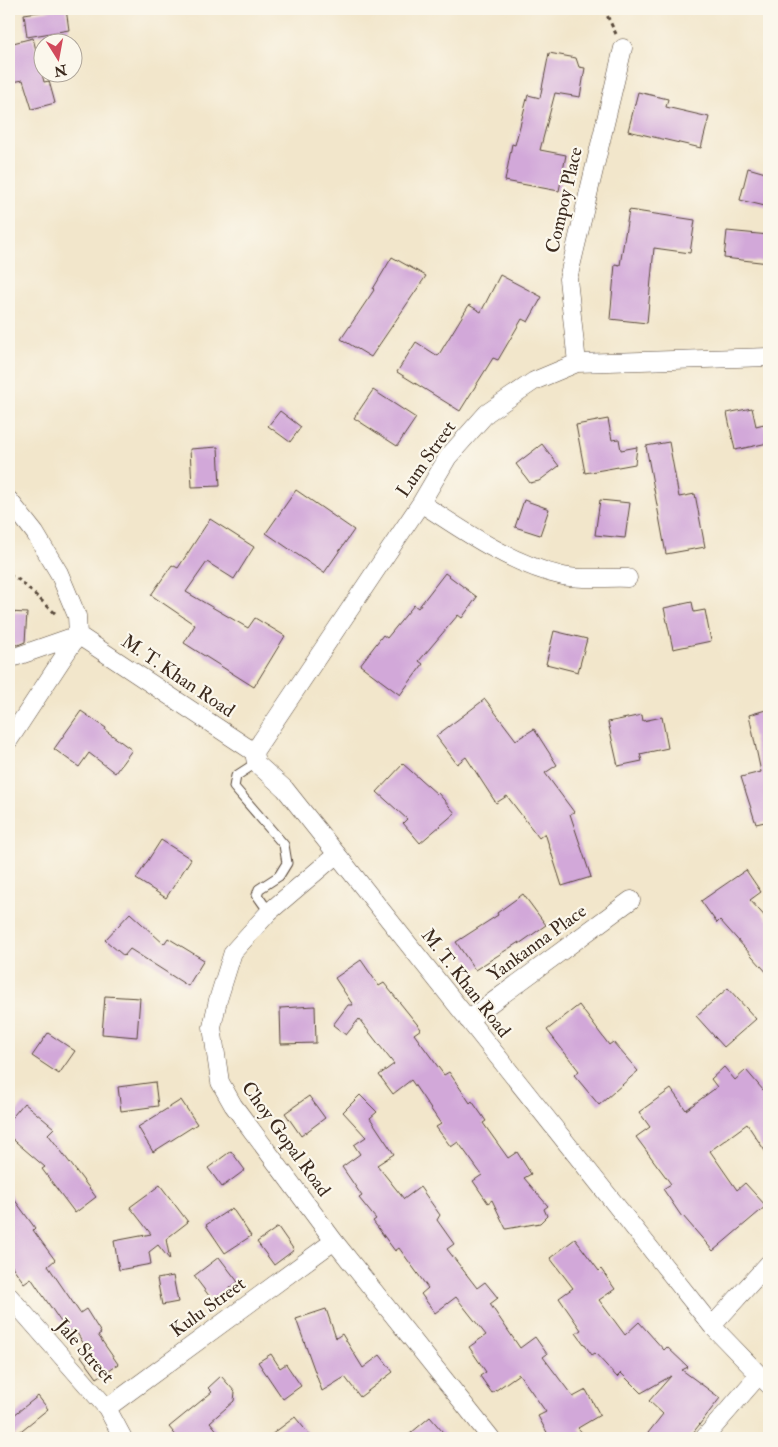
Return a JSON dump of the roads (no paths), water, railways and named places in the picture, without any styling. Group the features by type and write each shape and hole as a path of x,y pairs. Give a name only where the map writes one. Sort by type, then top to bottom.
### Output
{"street":[{"name":"Compoy Place","path":"577,363 568,279 623,48"},
{"name":"Lum Street","path":"255,758 421,503 448,457 487,413 534,381 577,363 769,357"},
{"path":"9,500 35,533 59,573 77,616 78,635 9,740"},
{"path":"421,503 466,533 524,564 565,576 628,578"},
{"path":"9,659 78,635"},
{"name":"M. T. Khan Road","path":"78,635 255,758 286,789 712,1326 764,1380"},
{"name":"Choy Gopal Road","path":"338,854 269,912 233,952 218,1000 212,1027 220,1082 233,1105 334,1241 491,1438"},
{"name":"Yankanna Place","path":"468,1020 631,900"},
{"name":"Kulu Street","path":"107,1408 334,1241"},
{"path":"712,1326 769,1263"},
{"name":"Jale Street","path":"9,1296 107,1408 123,1438"},
{"path":"704,1438 764,1380"}],"lane":[{"path":"255,758 236,776 234,787 284,845 287,863 279,876 259,889 257,895 269,912"}]}
